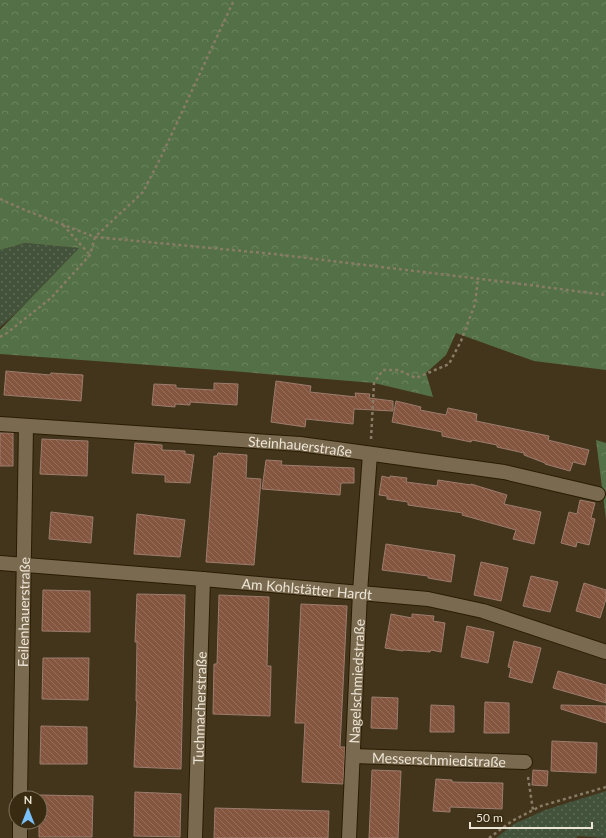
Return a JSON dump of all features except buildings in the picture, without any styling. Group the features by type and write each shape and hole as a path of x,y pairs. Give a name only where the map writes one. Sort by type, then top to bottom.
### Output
{"street":[{"name":"Steinhauerstraße","path":"0,424 300,444 504,472 598,494"},
{"name":"Feilenhauerstraße","path":"20,790 26,426"},
{"name":"Nagelschmiedstraße","path":"349,838 360,592 370,454"},
{"name":"Am Kohlstätter Hardt","path":"0,563 203,578 428,599 483,611 606,652"},
{"name":"Tuchmacherstraße","path":"195,838 203,578"},
{"name":"Messerschmiedstraße","path":"353,756 525,762"}],"path":[{"path":"0,337 51,298 90,255 95,237 143,192 162,155 234,0"},
{"path":"0,199 95,237 274,254 606,295"},
{"path":"63,225 90,255"},
{"path":"370,454 374,383 383,370 398,370 416,378 449,364 461,341 475,304 478,278"},
{"path":"525,762 533,810"},
{"path":"489,838 512,821 541,806 606,787"}],"green space":[{"path":"0,0 606,0 606,370 534,361 456,333 446,355 426,373 433,397 374,383 0,354 0,330 79,248 25,243 0,250"},
{"path":"25,243 79,248 15,314 0,327 0,250"},
{"path":"596,440 606,443 606,519"},
{"path":"606,791 606,838 578,836 576,838 496,838 514,824 545,810"}]}
